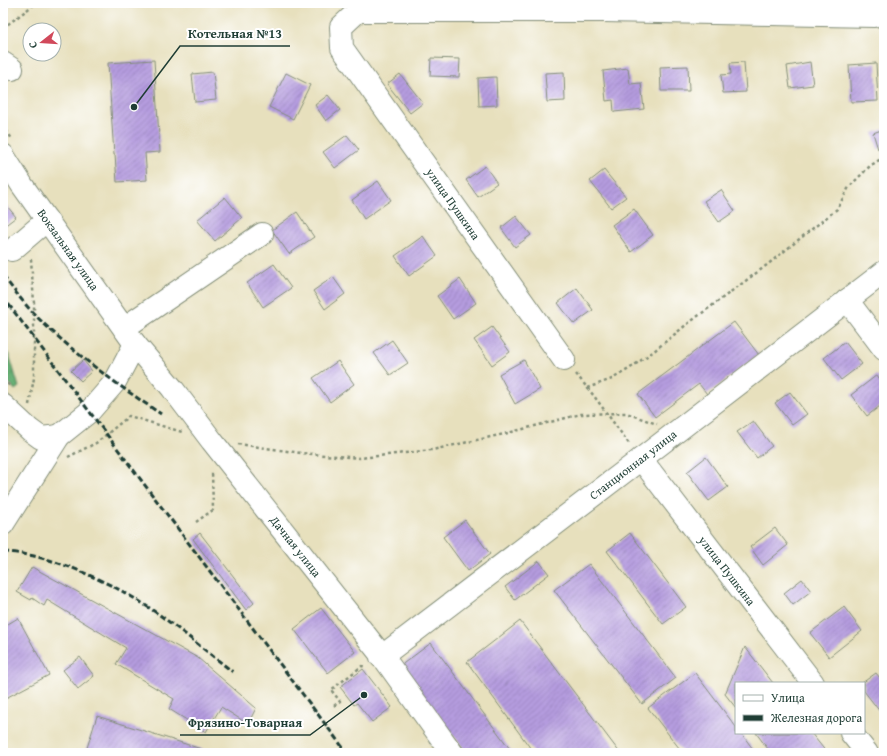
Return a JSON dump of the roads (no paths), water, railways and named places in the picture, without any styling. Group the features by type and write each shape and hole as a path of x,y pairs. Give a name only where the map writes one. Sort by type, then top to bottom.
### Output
{"street":[{"path":"598,7 874,16 884,11"},
{"name":"улица Пушкина","path":"564,360 342,48 341,27 358,11 598,7"},
{"name":"Вокзальная улица","path":"3,155 47,220 130,336"},
{"path":"12,250 47,220"},
{"path":"3,524 59,436 89,412 115,382 130,336 262,234"},
{"name":"Станционная улица","path":"383,659 884,272"},
{"path":"847,300 884,349"},
{"name":"Дачная улица","path":"130,336 383,659 452,753"},
{"path":"3,405 30,430 42,438 59,436"},
{"name":"улица Пушкина","path":"641,460 812,682"},
{"path":"852,734 867,753"},
{"path":"876,753 884,747"}],"railway":[{"path":"3,276 34,314 49,328 111,379 161,414"},
{"path":"3,297 347,753"},
{"path":"3,552 23,554 52,561 80,571 115,588 141,602 168,621 233,672"}],"place":[{"name":"Котельная №13","path":"134,107"},
{"name":"Фрязино-Товарная","path":"364,695"}]}
